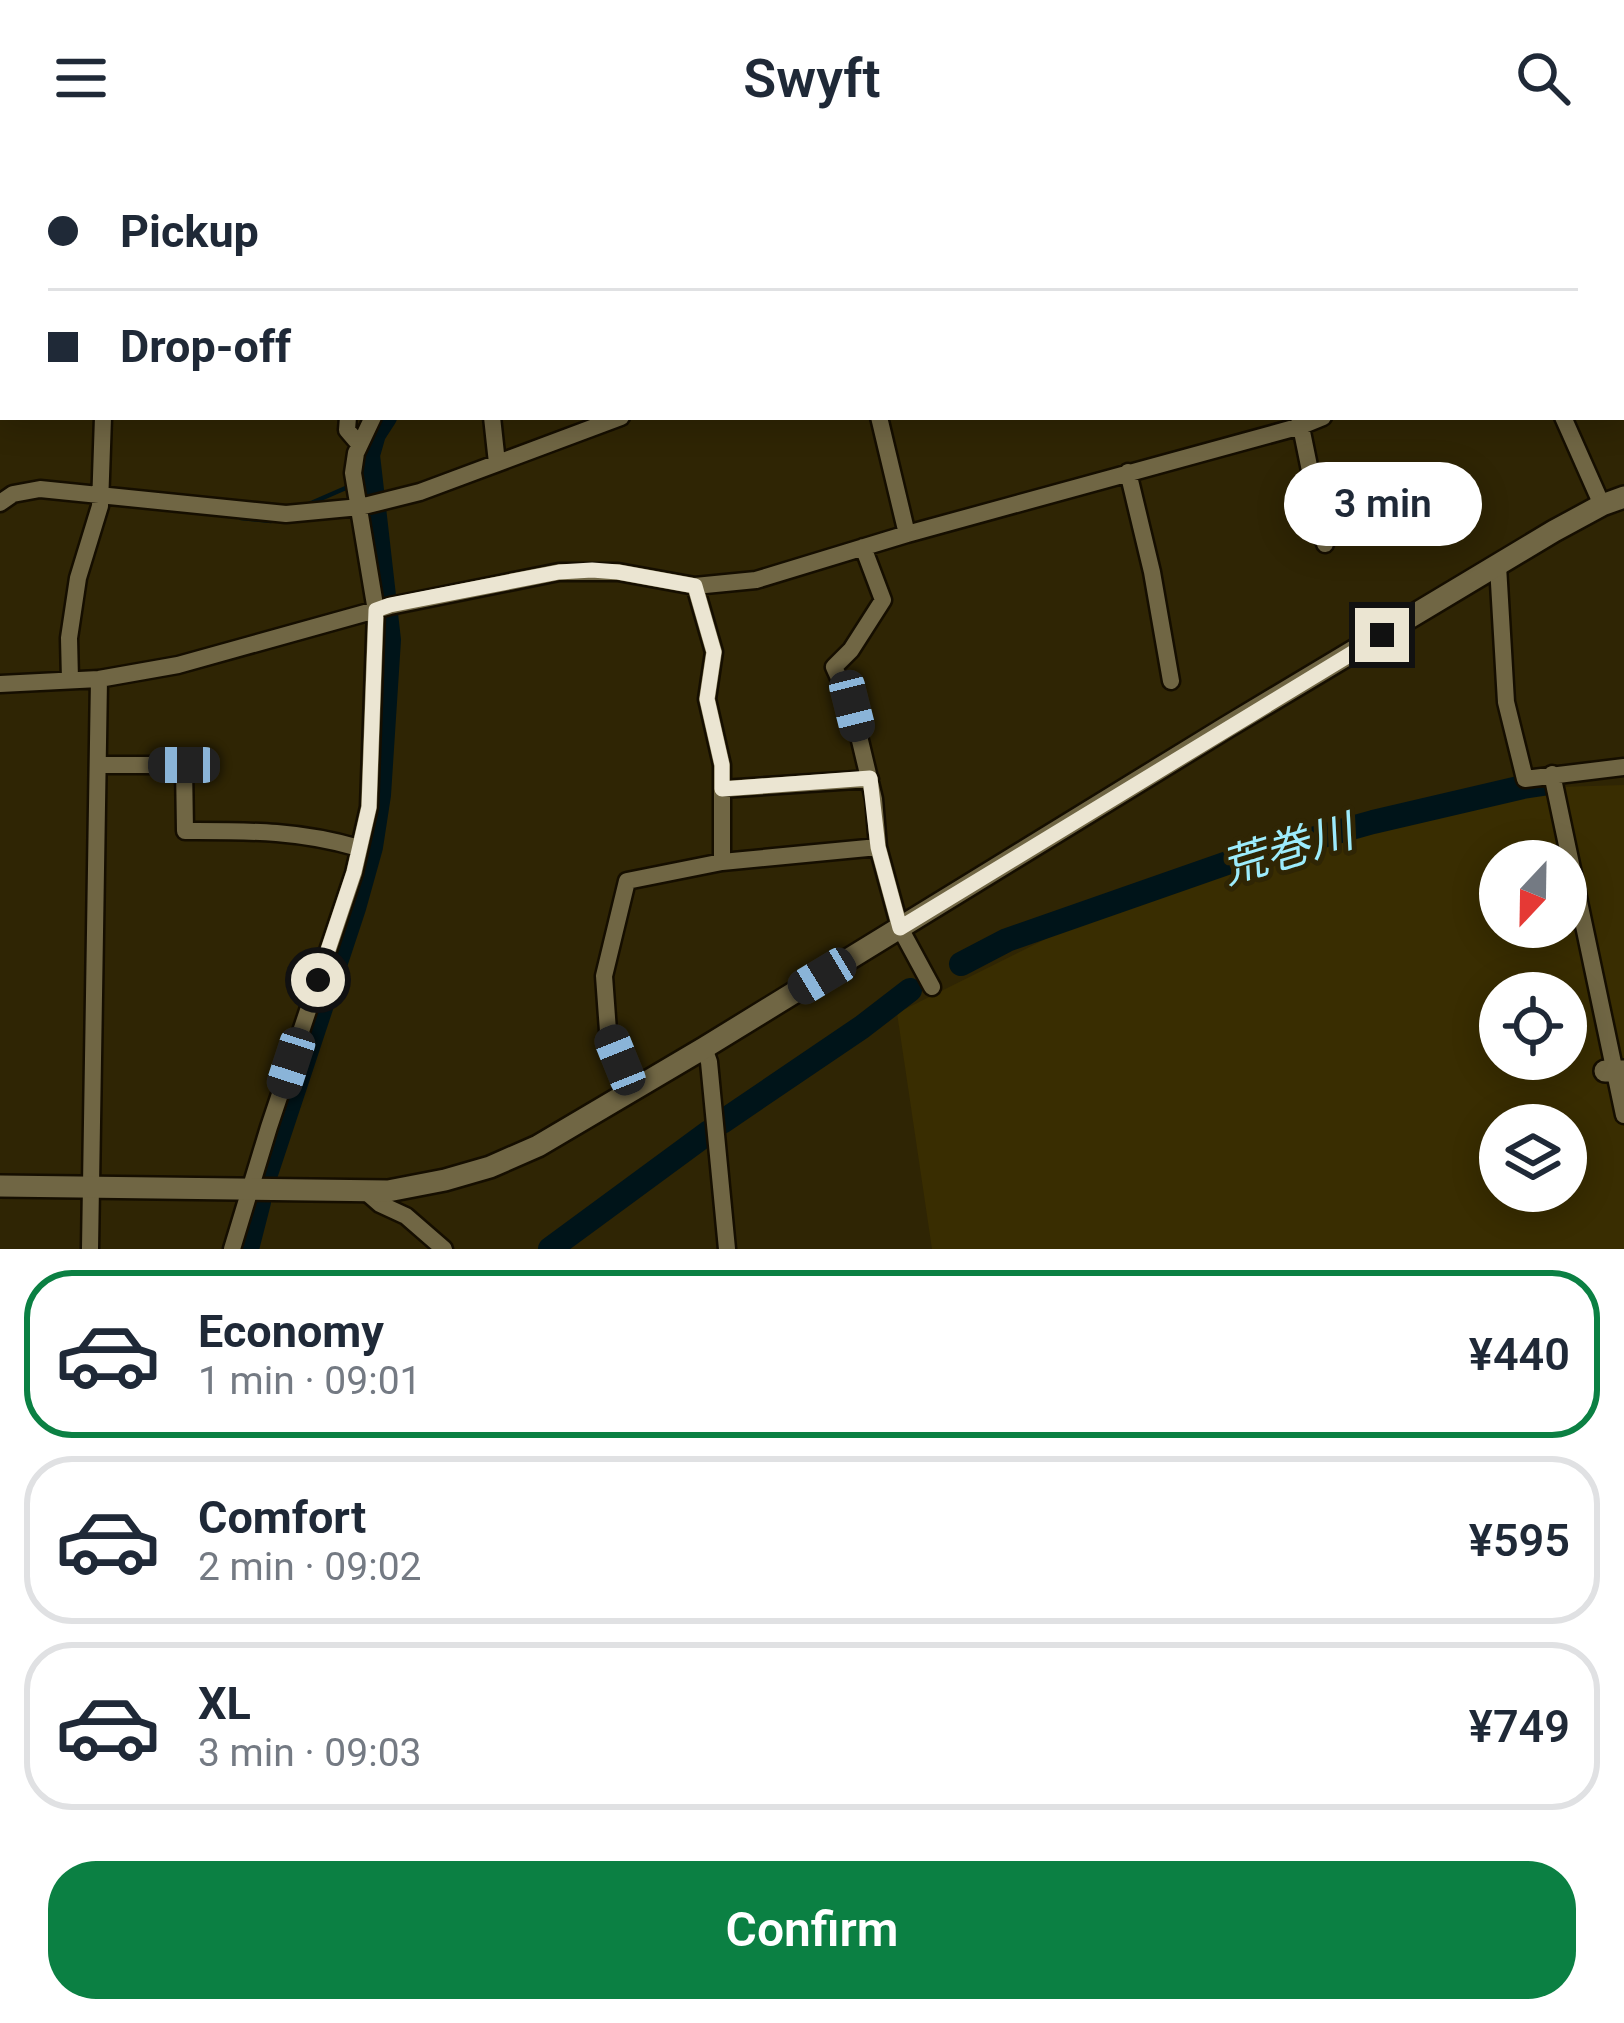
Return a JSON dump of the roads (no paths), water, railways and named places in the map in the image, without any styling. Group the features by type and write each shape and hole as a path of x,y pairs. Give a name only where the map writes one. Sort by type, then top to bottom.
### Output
{"street":[{"path":"70,680 69,638 78,578 100,506 104,420"},
{"path":"348,420 347,430 359,444"},
{"path":"232,1249 335,932 369,807 382,608 353,473 359,444 371,420"},
{"path":"492,420 497,463"},
{"path":"0,503 13,494 40,489 286,514 361,507 420,492 613,420"},
{"path":"880,420 907,533"},
{"path":"1564,420 1602,505"},
{"path":"0,684 99,679 178,665 382,608 559,572 618,572 695,586 756,580 1300,422 1324,544"},
{"path":"1128,472 1171,681"},
{"path":"0,1186 388,1191 490,1167 538,1146 704,1048 1498,566 1624,496"},
{"path":"863,548 883,599 851,650 834,667 852,706 870,778 878,847 900,928 932,987"},
{"path":"1498,566 1506,702 1525,779 1554,781 1624,766"},
{"path":"695,586 714,652 707,699 722,765 722,862"},
{"path":"90,1249 99,679"},
{"path":"98,764 184,765 184,831 272,831 317,836 359,848"},
{"path":"722,789 870,778"},
{"path":"1554,781 1624,1115"},
{"path":"632,1088 608,1031 604,976 627,881 722,862 878,847"},
{"path":"704,1048 727,1249"},
{"path":"364,1190 406,1216 444,1249"}],"waterway":[{"name":"荒巻川","path":"266,1174 371,847 389,640 368,455 383,420"},
{"path":"309,504 348,487"},
{"path":"241,518 271,521"},
{"name":"荒巻川","path":"961,964 1007,940 1233,861 1373,822 1550,783"},
{"name":"荒巻川","path":"722,1122 910,990"},
{"name":"荒巻川","path":"550,1249 709,1132"},
{"name":"荒巻川","path":"247,1249 259,1202"}]}
